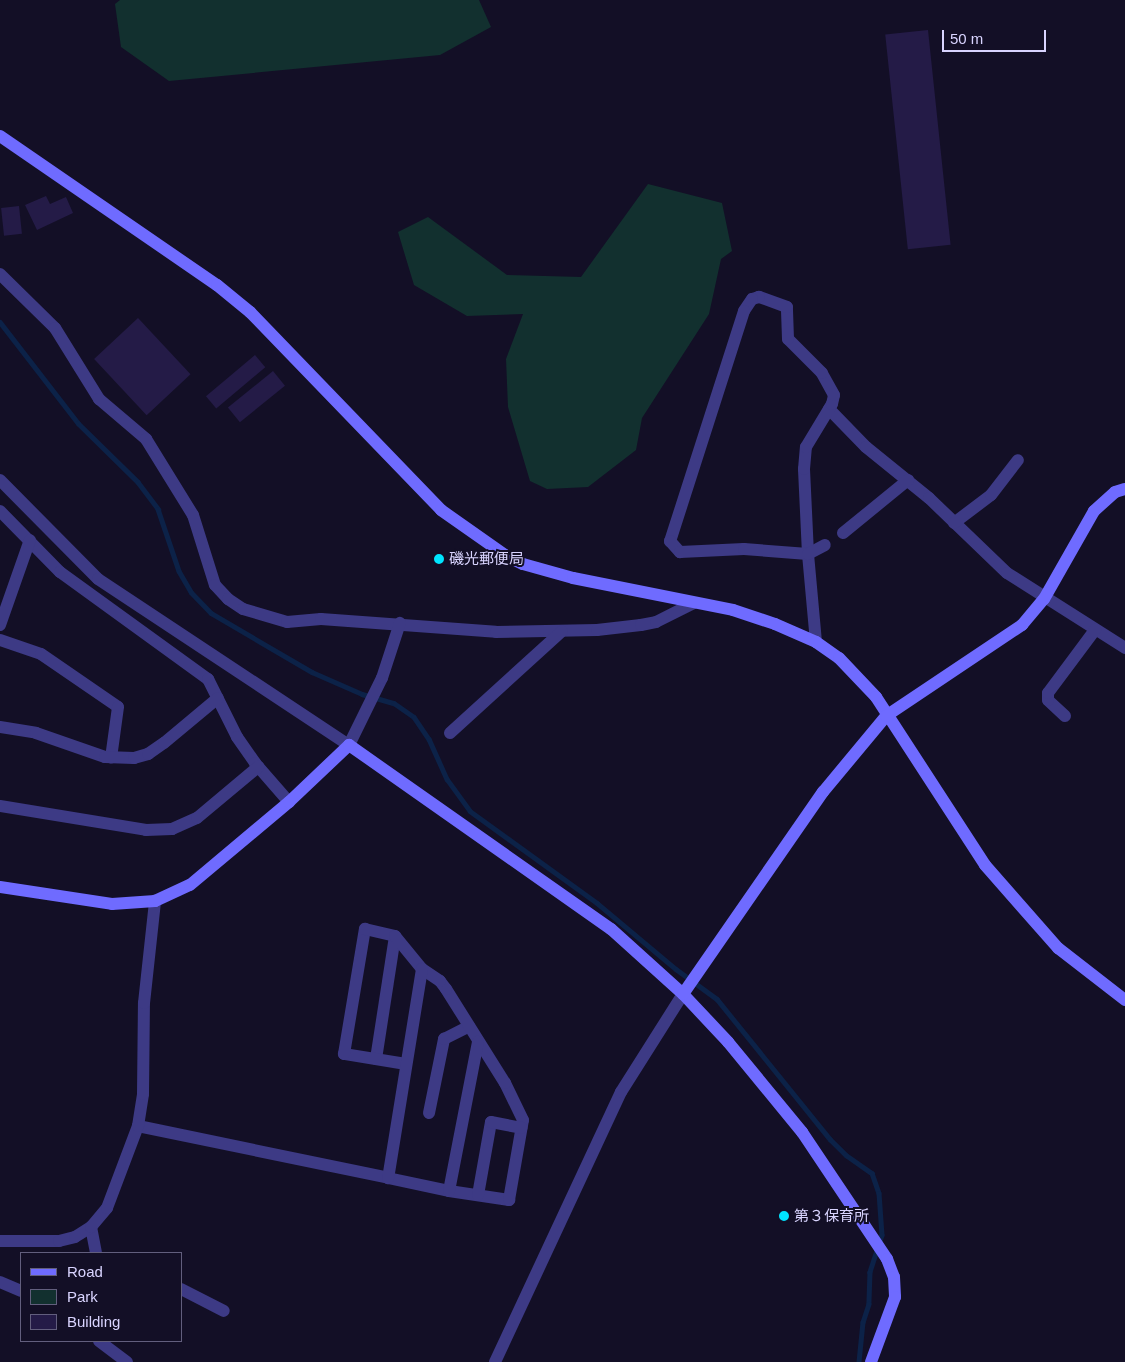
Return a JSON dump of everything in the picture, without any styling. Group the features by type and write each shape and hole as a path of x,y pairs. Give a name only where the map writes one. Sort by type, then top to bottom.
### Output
{"street":[{"path":"0,136 217,285 244,307 441,510 486,544 522,564 694,603 775,624 816,642 857,676 876,696 886,716 941,794 959,830 985,865 1058,948 1125,1000"},
{"path":"0,274 54,328 99,399 146,439 193,515 215,584 228,599 243,609 287,622 321,619 400,623 496,632 562,632 656,622 694,603"},
{"path":"816,642 808,554 804,469 806,447 829,410 832,388 788,339 787,307 759,297 752,299 744,311 671,535 672,546 680,552 744,549 808,554 825,545"},
{"path":"829,410 866,447 908,480 1007,573 1044,599 1125,648"},
{"path":"954,523 991,495 1018,460"},
{"path":"0,480 98,579 349,745 611,929 685,991 796,1124 887,1259 894,1277 896,1297 871,1362"},
{"path":"844,533 908,480"},
{"path":"495,1362 621,1092 694,977 823,792 886,716 1010,635 1044,599 1094,511 1115,492 1125,489"},
{"path":"0,510 60,572 208,679 237,737 258,767 289,802"},
{"path":"0,625 30,540"},
{"path":"0,886 112,904 155,901 190,885 289,802 349,745 382,678 400,623"},
{"path":"1065,716 1048,700 1048,693 1095,630"},
{"path":"450,733 562,632"},
{"path":"0,640 41,654 118,707 111,758"},
{"path":"0,727 36,733 111,758 148,754 218,698"},
{"path":"0,806 146,830 166,830 197,818 258,767"},
{"path":"0,1241 59,1241 91,1227 107,1208 138,1126 142,1094 144,1003 155,901"},
{"path":"138,1126 449,1191 508,1200 523,1120 505,1083 440,981 422,969 395,936 365,929 344,1054 406,1064"},
{"path":"376,1059 395,936"},
{"path":"388,1178 422,969"},
{"path":"429,1113 444,1039 469,1026"},
{"path":"449,1191 478,1042"},
{"path":"478,1195 491,1122 522,1128"},
{"path":"91,1227 96,1252"},
{"path":"0,1282 20,1292"},
{"path":"182,1290 224,1311"},
{"path":"100,1342 127,1362"}],"green space":[{"path":"120,0 479,0 491,27 440,55 169,81 121,47 115,4"},
{"path":"648,184 722,203 732,251 721,259 709,314 642,418 636,450 588,487 547,489 530,481 508,407 506,359 523,314 467,316 414,285 398,232 428,217 507,275 581,277"}],"building":[{"path":"928,30 951,245 908,249 885,34"},
{"path":"46,196 50,204 66,197 73,213 37,230 25,205"},
{"path":"19,206 22,234 4,236 1,208"},
{"path":"138,318 191,374 147,415 94,359"},
{"path":"255,355 265,367 216,408 206,396"},
{"path":"273,371 285,386 240,422 228,408"}],"waterway":[{"path":"0,322 78,423 138,482 158,509 179,571 191,592 211,613 312,672 362,694 394,703 414,717 429,739 447,779 470,811 597,903 676,969 717,999 830,1139 846,1155 872,1173 879,1193 882,1235 870,1272 869,1304 863,1322 859,1362"}],"place":[{"name":"磯光郵便局","path":"439,559"},
{"name":"第３保育所","path":"784,1216"}]}
